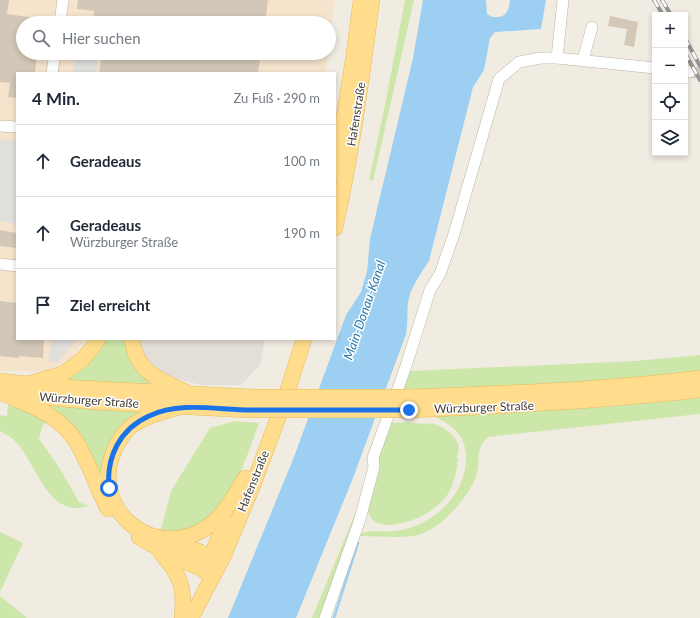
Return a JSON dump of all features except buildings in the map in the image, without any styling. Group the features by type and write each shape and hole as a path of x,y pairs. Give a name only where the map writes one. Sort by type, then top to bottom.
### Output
{"main road":[{"name":"Hafenstraße","path":"336,166 361,0"},
{"name":"Hafenstraße","path":"336,223 352,138 372,0"},
{"path":"28,384 62,374 72,368 87,354 97,340"},
{"path":"132,340 133,348 138,361 148,372 160,380 194,395"},
{"name":"Hafenstraße","path":"212,566 273,404 295,340"},
{"name":"Hafenstraße","path":"185,618 253,485 284,402 295,340"},
{"name":"Würzburger Straße","path":"412,403 531,392 661,383 700,378"},
{"name":"Würzburger Straße","path":"1,389 28,384 194,395 251,403"},
{"path":"1,389 40,409 65,428 75,440 108,510 126,530 164,544 212,566"},
{"name":"Würzburger Straße","path":"1,389 98,402 179,407 251,403 412,403 522,406 648,396 700,390"},
{"path":"179,407 149,415 130,427 117,444 111,457 108,475 109,488 118,512 140,531 154,537 164,544 182,585 185,618"},
{"path":"164,544 206,528 227,507 245,478"}],"street":[{"path":"61,16 64,0"},
{"path":"557,58 563,0"},
{"path":"583,60 592,27"},
{"path":"325,618 358,524 374,467 373,458 406,366 430,290 440,274 454,234 499,79 519,62 541,58 583,60 652,68"},
{"path":"52,72 54,60"},
{"path":"0,126 16,127"},
{"path":"0,264 16,266"}],"shaded area":[{"path":"0,0 335,0 333,16 16,16 16,60 327,60 325,72 16,72 16,340 84,340 75,355 46,371 0,371"},
{"path":"75,60 98,60 96,72 73,72"},
{"path":"0,139 16,141 16,224 0,221"},
{"path":"51,340 76,340 58,362 49,361"},
{"path":"140,340 265,340 260,365 241,385 201,385 169,377 148,365 139,345"}],"green space":[{"path":"405,0 414,0 373,181 369,180"},
{"path":"101,340 128,340 141,372 150,385 67,381 67,378"},
{"path":"700,355 700,371 613,380 486,389 402,391 410,371 635,361"},
{"path":"700,398 700,414 488,437 483,442 479,451 478,470 466,495 451,513 433,528 414,536 361,536 360,534 369,532 396,531 410,528 435,515 446,506 454,495 461,483 465,470 465,448 460,435 455,430 445,422 432,416 605,407"},
{"path":"52,404 141,410 142,413 103,473 100,475 47,407"},
{"path":"8,405 18,407 47,420 42,427 39,439 57,464 79,502 86,505 91,505 76,508 64,505 53,497 44,487 21,449 12,438 0,431 0,415 7,416"},
{"path":"235,421 259,423 240,474 227,498 209,518 199,524 181,532 179,529 173,534 160,533 171,491 210,428"},
{"path":"409,422 421,424 428,423 430,425 431,423 436,424 452,435 456,440 459,451 456,457 458,458 455,477 448,494 443,501 428,513 399,524 381,524 374,521 368,512 376,467 382,445 389,423"},
{"path":"362,497 321,618 312,618"},
{"path":"0,532 23,543 0,592"},
{"path":"0,596 27,618 0,618"}],"water":[{"name":"Main-Donau-Kanal","path":"423,0 486,0 487,14 499,17 507,12 510,0 546,0 541,29 495,32 490,38 484,70 473,87 429,261 416,281 409,297 406,334 353,478 296,618 228,618 294,457 346,315 361,292 367,272 370,239 413,58"}],"waterway":[{"path":"334,618 358,543"}],"tunnel":[{"path":"690,72 700,73"}],"railway":[{"path":"654,0 661,12"},
{"path":"662,0 669,12"},
{"path":"688,44 700,66"},
{"path":"688,58 700,80"}],"route":[{"path":"109,488 108,475 111,457 117,444 130,427 149,415 179,407 248,410 409,410"}]}
